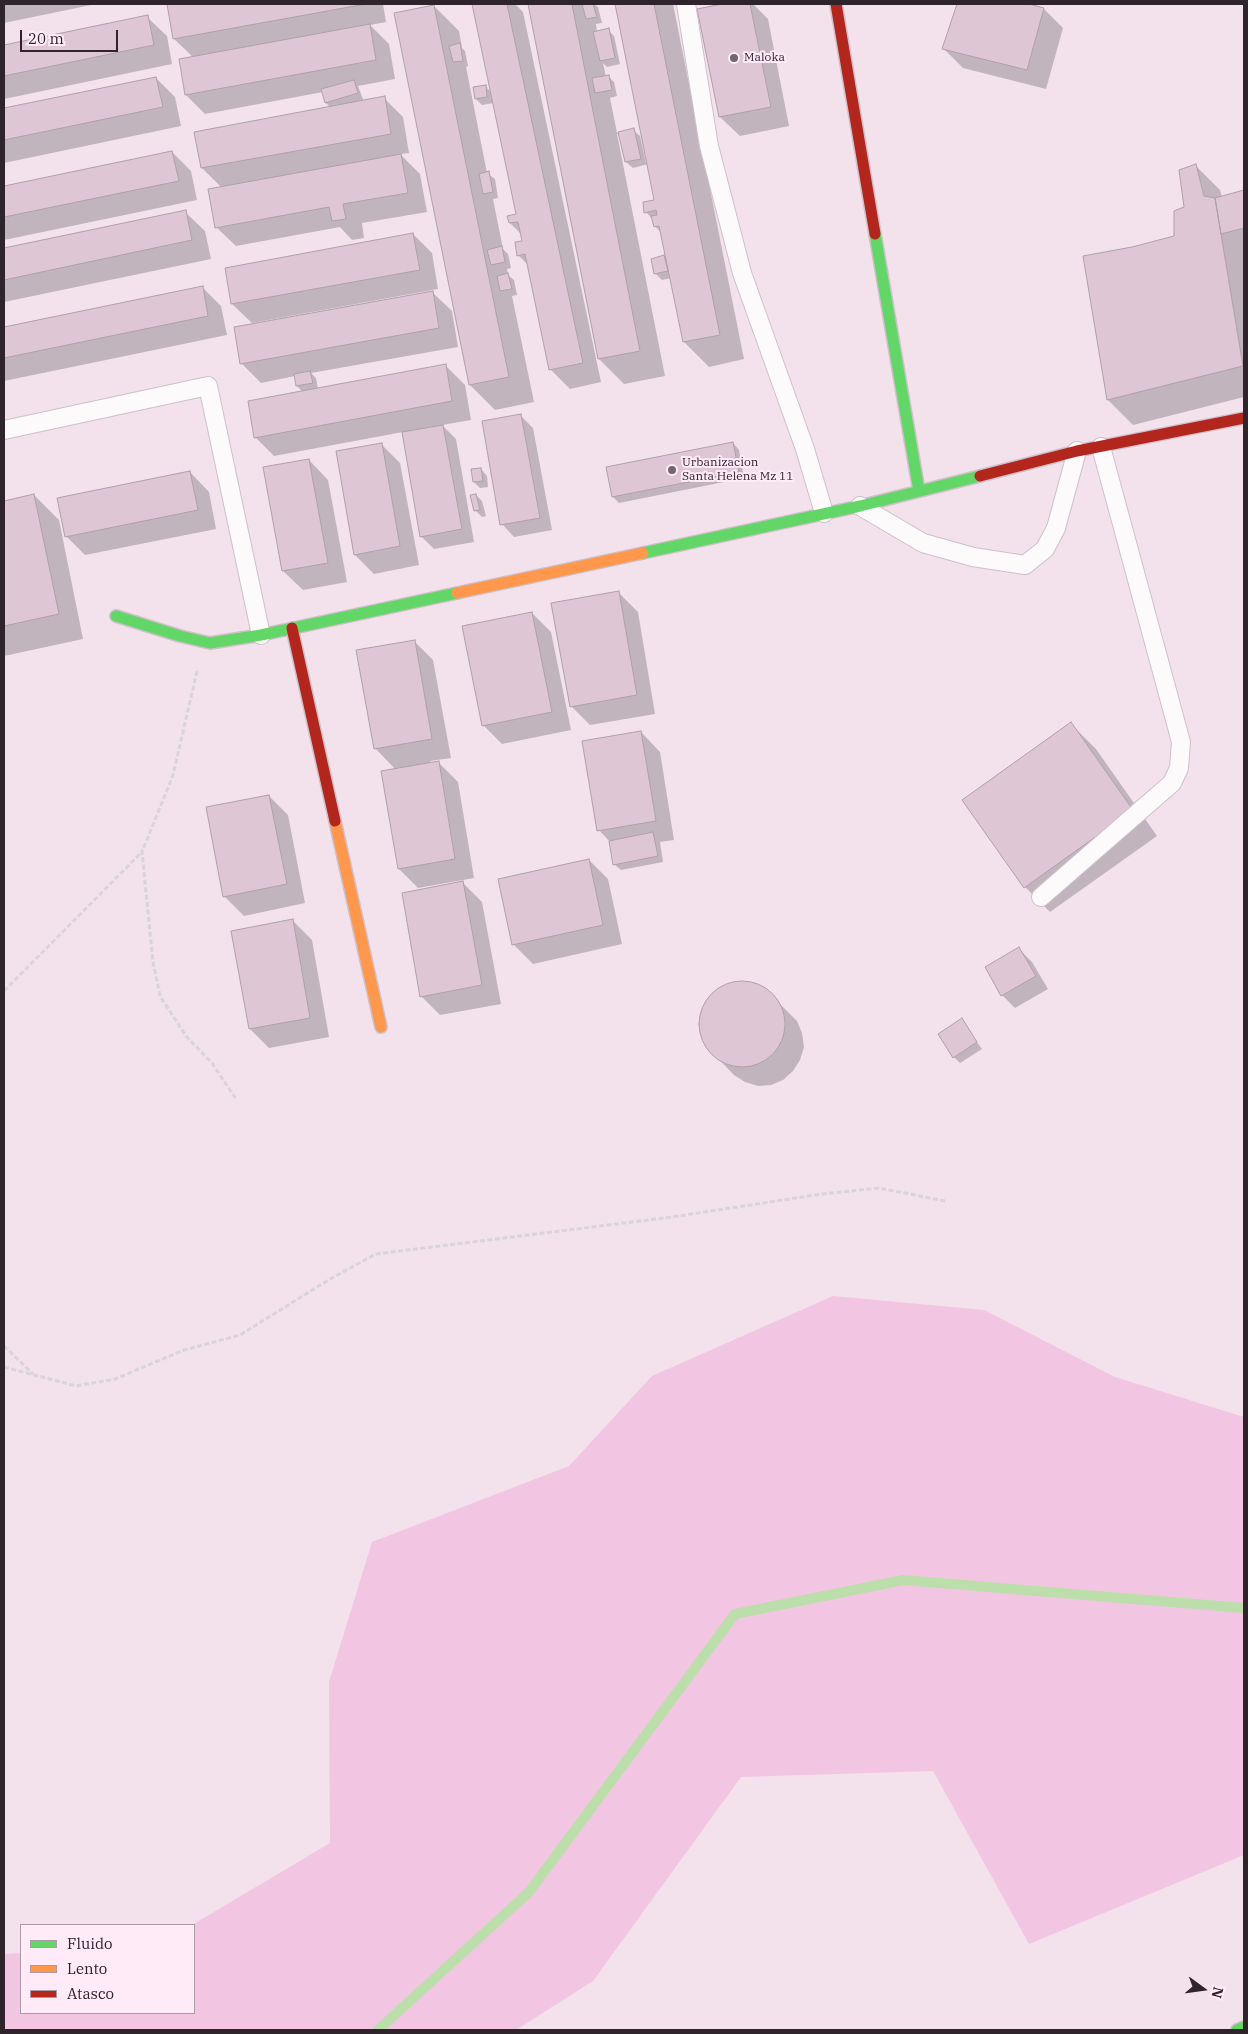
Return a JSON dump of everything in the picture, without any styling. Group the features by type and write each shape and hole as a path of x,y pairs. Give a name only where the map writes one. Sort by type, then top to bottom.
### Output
{"street":[{"path":"836,4 919,491"},
{"path":"116,616 210,643 261,635 860,506 1077,452 1244,418"},
{"path":"292,628 381,1027"},
{"path":"1237,2030 1244,2026"}],"lane":[{"path":"686,4 709,146 742,273 805,449 824,513"},
{"path":"4,430 208,386 261,635"},
{"path":"1041,896 1172,783 1179,768 1181,742 1101,447"},
{"path":"860,506 923,543 973,557 1025,565 1045,549 1056,528 1077,452"}],"path":[{"path":"4,991 142,852 173,776 198,669 198,641"},
{"path":"142,852 153,962 160,996 186,1036 212,1062 236,1099"},
{"path":"4,1367 76,1386 115,1379 184,1350 240,1335 330,1279 376,1254 879,1188 945,1202"},
{"path":"4,1346 34,1374"}],"shaded area":[{"path":"833,1296 984,1310 1115,1377 1244,1417 1244,1855 1029,1944 933,1771 741,1777 593,1981 516,2030 4,2030 4,1954 20,1953 20,2014 195,2014 194,1924 330,1843 329,1682 372,1542 569,1466 652,1376"}],"building":[{"path":"167,4 366,4 173,39"},
{"path":"472,4 507,4 583,363 549,370 525,254 517,256 515,242 522,241 518,222 509,223 507,216 516,214"},
{"path":"528,4 572,4 640,351 598,359"},
{"path":"582,4 593,4 597,17 586,19"},
{"path":"615,4 654,4 720,335 683,342 659,226 654,227 651,216 657,215 656,210 644,213 643,202 654,200"},
{"name":"Maloka","path":"722,4 750,4 771,107 719,117 697,9"},
{"path":"957,4 1029,4 1044,8 1027,70 942,49"},
{"path":"434,5 509,377 469,385 394,13"},
{"path":"148,15 154,45 4,76 4,45"},
{"path":"370,24 376,60 185,95 179,59"},
{"path":"609,28 615,58 600,61 593,32"},
{"path":"460,43 463,61 453,62 449,46"},
{"path":"609,75 612,90 595,93 592,78"},
{"path":"156,77 163,107 4,140 4,108"},
{"path":"354,80 358,93 325,103 321,89"},
{"path":"486,85 487,97 475,99 473,87"},
{"path":"385,96 391,134 201,168 194,132"},
{"path":"634,128 641,159 625,162 618,132"},
{"path":"172,151 179,181 4,217 4,186"},
{"path":"401,154 408,193 343,204 346,219 332,221 329,207 215,228 208,189"},
{"path":"1196,164 1204,196 1215,198 1243,366 1107,400 1083,256 1132,247 1174,236 1174,211 1184,207 1179,170"},
{"path":"489,171 493,192 483,194 479,174"},
{"path":"1244,190 1244,228 1221,234 1215,198"},
{"path":"186,210 192,240 4,280 4,248"},
{"path":"413,233 420,270 231,304 225,268"},
{"path":"502,246 505,262 491,265 487,250"},
{"path":"664,255 668,271 654,274 651,259"},
{"path":"508,273 512,289 500,291 497,276"},
{"path":"203,286 208,316 4,358 4,327"},
{"path":"433,291 439,328 240,364 234,327"},
{"path":"446,364 452,401 254,438 248,401"},
{"path":"310,371 313,383 296,386 294,374"},
{"path":"521,414 540,518 500,525 482,421"},
{"path":"443,425 462,529 420,537 402,432"},
{"name":"Urbanizacion Santa Helena Mz 11","path":"733,442 739,472 612,497 606,467"},
{"path":"382,443 400,546 354,555 336,451"},
{"path":"309,459 328,563 282,571 263,467"},
{"path":"481,468 483,481 473,482 471,469"},
{"path":"190,471 198,510 65,537 57,498"},
{"path":"34,494 59,614 4,626 4,501"},
{"path":"476,494 480,510 474,511 470,495"},
{"path":"619,591 637,695 570,707 551,603"},
{"path":"532,612 552,712 482,726 462,626"},
{"path":"415,640 432,739 374,749 356,650"},
{"path":"1071,722 1133,810 1024,888 962,800"},
{"path":"641,731 656,821 597,831 582,741"},
{"path":"439,761 455,859 398,869 381,771"},
{"path":"269,795 287,884 223,897 206,807"},
{"path":"653,832 658,856 613,865 609,841"},
{"path":"589,859 603,925 512,945 498,879"},
{"path":"463,881 482,985 420,997 402,893"},
{"path":"293,919 310,1018 249,1029 231,931"},
{"path":"1019,947 1036,976 1001,996 985,967"},
{"path":"742,981 758,985 772,994 781,1008 785,1024 781,1040 772,1054 758,1063 742,1067 726,1063 712,1054 703,1040 699,1024 703,1008 712,994 726,985"},
{"path":"962,1018 977,1042 953,1058 938,1034"}],"waterway":[{"path":"378,2030 529,1892 735,1614 903,1580 1244,1608"}],"traffic: fast":[{"path":"875,234 919,491"},
{"path":"643,553 860,506 980,476"},
{"path":"116,616 180,636 210,643 261,635 457,593"},
{"path":"1237,2030 1244,2027"}],"traffic: slow":[{"path":"457,593 643,553"},
{"path":"335,821 381,1027"}],"traffic: jam":[{"path":"836,4 875,234"},
{"path":"980,476 1077,451 1244,418"},
{"path":"292,628 335,821"}],"place":[{"name":"Maloka","path":"734,58"},
{"name":"Urbanizacion Santa Helena Mz 11","path":"672,470"}]}
